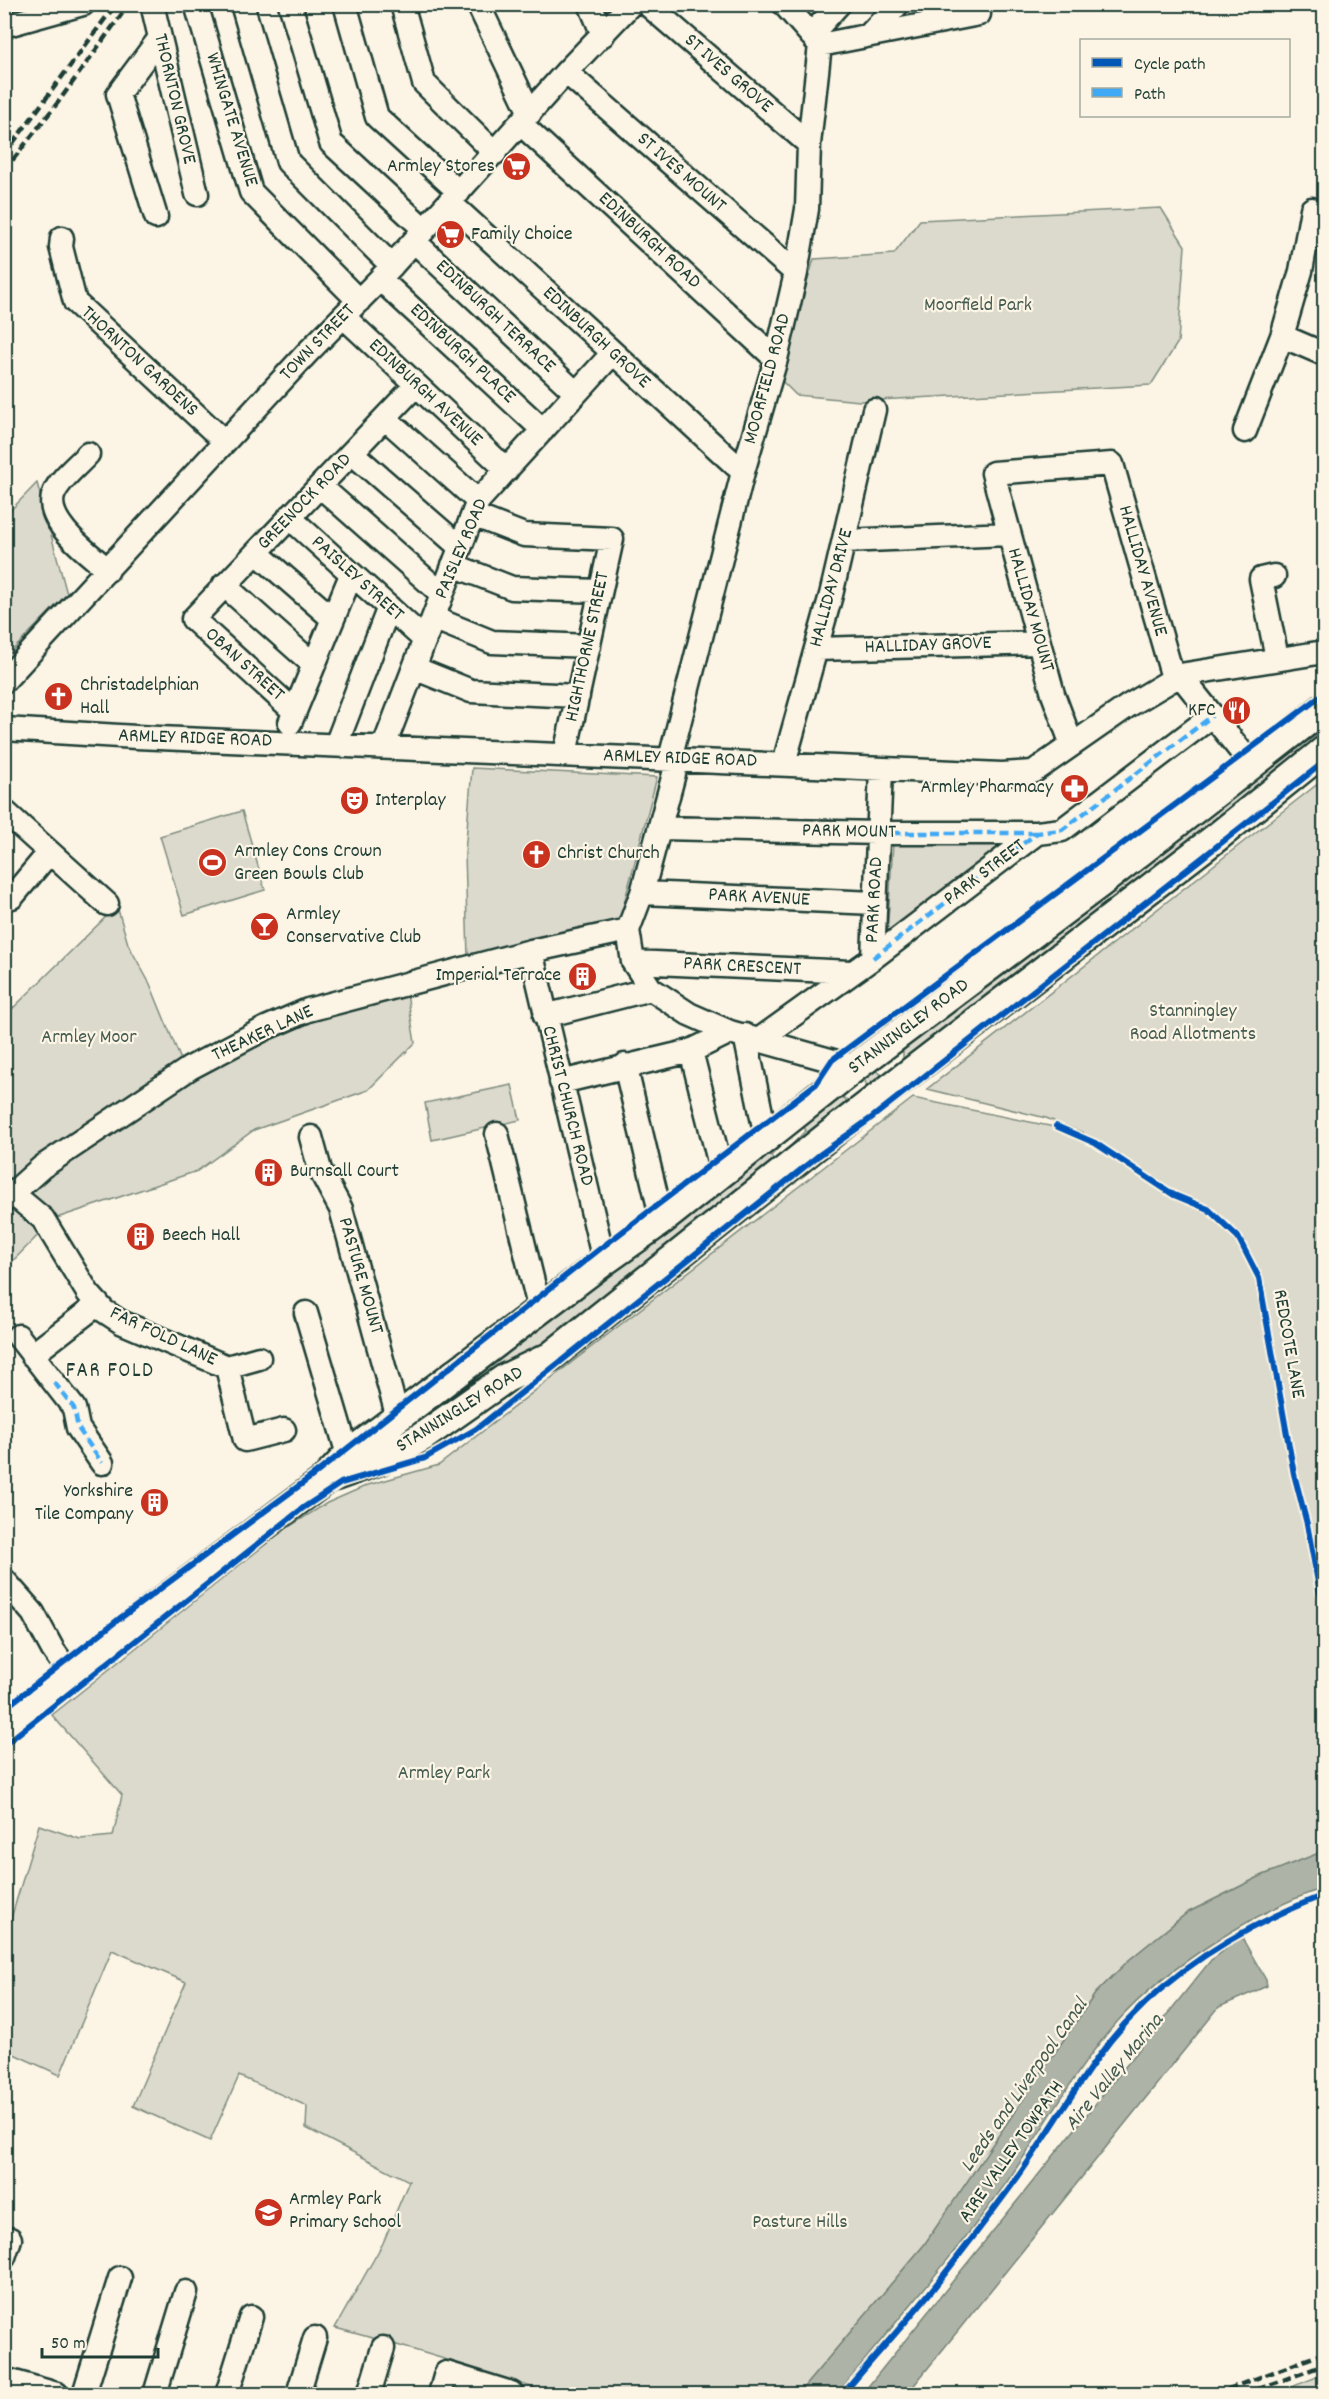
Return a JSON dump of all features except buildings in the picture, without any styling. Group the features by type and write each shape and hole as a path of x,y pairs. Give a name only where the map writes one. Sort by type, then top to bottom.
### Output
{"main road":[{"name":"STANNINGLEY ROAD","path":"4,1725 156,1606 325,1480 348,1455 604,1261 662,1220 858,1065 1100,883 1324,708"},
{"name":"STANNINGLEY ROAD","path":"325,1480 380,1460 422,1437 506,1378 550,1357 872,1102 1217,837 1324,751"},
{"path":"872,1102 856,1092 858,1065 891,1066 896,1084"}],"street":[{"name":"THORNTON GROVE","path":"152,4 197,194"},
{"name":"WHINGATE AVENUE","path":"196,4 251,192 352,309"},
{"name":"EDINBURGH PLACE","path":"242,4 288,162 386,272 543,430"},
{"name":"EDINBURGH TERRACE","path":"290,4 331,143 576,393"},
{"name":"EDINBURGH GROVE","path":"345,4 377,117 612,354 743,472"},
{"path":"402,4 424,83 495,153"},
{"path":"478,4 526,119"},
{"path":"590,4 603,34"},
{"name":"TOWN STREET","path":"4,681 224,441 352,309 526,119 566,72 631,4"},
{"name":"ST IVES GROVE","path":"647,4 809,144"},
{"path":"784,4 815,40"},
{"path":"815,40 839,4"},
{"path":"870,35 898,4"},
{"path":"4,26 74,7"},
{"path":"815,40 870,35 979,14"},
{"path":"156,217 118,94 159,39"},
{"name":"MOORFIELD ROAD","path":"815,40 807,209 796,273 776,358 743,472 674,759 661,828 642,893 628,930 633,962 651,989 689,1014 745,1035 858,1065"},
{"name":"ST IVES MOUNT","path":"566,72 796,273"},
{"name":"EDINBURGH ROAD","path":"526,119 776,358"},
{"path":"1245,431 1282,336 1300,271 1312,209"},
{"name":"THORNTON GARDENS","path":"62,238 61,247 75,302 224,441"},
{"name":"EDINBURGH AVENUE","path":"352,309 416,385 507,470"},
{"path":"1282,336 1324,354"},
{"name":"PAISLEY ROAD","path":"384,746 476,508 507,470 612,354"},
{"name":"GREENOCK ROAD","path":"193,619 416,385"},
{"name":"HALLIDAY DRIVE","path":"784,764 845,541 874,410"},
{"path":"386,419 476,508"},
{"path":"352,453 457,556 512,588 600,591"},
{"path":"88,454 54,492 52,500 54,513 60,525 73,539 108,570"},
{"name":"HALLIDAY MOUNT","path":"1072,745 1039,643 993,473 1112,464"},
{"name":"HALLIDAY AVENUE","path":"1112,464 1176,676"},
{"path":"320,486 442,594"},
{"name":"HIGHTHORNE STREET","path":"476,508 524,535 612,539 565,754"},
{"name":"PAISLEY STREET","path":"289,517 424,640"},
{"path":"845,541 1008,534"},
{"path":"257,553 333,619"},
{"path":"282,742 351,575"},
{"path":"1274,576 1261,579 1277,658"},
{"path":"225,585 314,665"},
{"path":"336,745 389,608"},
{"path":"433,618 492,642 589,646"},
{"name":"OBAN STREET","path":"193,619 295,712"},
{"name":"HALLIDAY GROVE","path":"816,649 1039,643"},
{"name":"ARMLEY RIDGE ROAD","path":"4,729 1002,774 1033,772 1176,676 1324,652"},
{"path":"414,668 471,691 578,696"},
{"path":"1176,676 1252,765"},
{"name":"PARK STREET","path":"561,1082 691,1051 745,1035 873,958 1037,833 1062,830 1212,716"},
{"name":"PARK ROAD","path":"873,958 882,770"},
{"path":"4,811 107,904"},
{"name":"PARK MOUNT","path":"661,828 879,833 1037,833"},
{"path":"12,897 49,853"},
{"name":"PARK AVENUE","path":"642,893 875,903"},
{"name":"THEAKER LANE","path":"8,1197 42,1167 190,1068 266,1028 308,1011 531,951 628,930"},
{"name":"CHRIST CHURCH ROAD","path":"531,951 604,1261"},
{"name":"PARK CRESCENT","path":"633,962 851,972"},
{"path":"545,1016 651,989"},
{"path":"745,1035 766,1137"},
{"path":"691,1051 722,1173"},
{"path":"625,1065 662,1220"},
{"path":"497,1134 540,1311"},
{"name":"PASTURE MOUNT","path":"311,1137 320,1170 341,1209 398,1418"},
{"name":"FAR FOLD LANE","path":"8,1197 43,1219 88,1293 98,1304 122,1322 227,1367 259,1358"},
{"path":"32,1354 98,1304"},
{"path":"306,1313 348,1455"},
{"path":"18,1336 74,1408 78,1428 102,1463"},
{"name":"FAR FOLD LANE","path":"227,1367 245,1440 284,1430"},
{"path":"4,1580 33,1613 53,1650 70,1674"},
{"path":"84,2394 120,2278"},
{"path":"156,2394 186,2292"},
{"path":"227,2394 251,2317"},
{"path":"298,2394 315,2338"},
{"path":"369,2394 383,2348"},
{"path":"440,2394 446,2373 511,2393"},
{"path":"4,2379 57,2394"}],"green space":[{"name":"Moorfield Park","path":"1161,208 1185,246 1178,342 1151,385 860,401 796,395 779,378 814,259 894,254 920,220"},
{"path":"37,483 67,594 5,658 5,516"},
{"path":"1324,730 1324,742 907,1061 903,1057 903,1045 1265,771"},
{"path":"472,768 657,777 620,919 468,958 465,853"},
{"path":"1324,779 1324,1851 1261,1876 1187,1913 1129,1960 1095,1994 924,2245 798,2394 539,2394 540,2390 489,2373 335,2328 383,2243 409,2181 306,2128 307,2106 239,2076 210,2141 133,2106 186,1982 112,1950 60,2075 5,2050 4,1942 39,1825 80,1839 113,1836 122,1795 52,1715 282,1531 327,1503 368,1485 439,1465 913,1098 1084,1133 1046,1118 927,1089"},
{"name":"Armley Cons Crown Green Bowls Club","path":"242,811 265,890 184,915 160,836"},
{"path":"893,843 1009,844 887,936"},
{"name":"Armley Moor","path":"117,906 128,944 150,984 183,1065 5,1193 5,1016"},
{"path":"407,993 415,1043 368,1090 254,1130 197,1171 54,1219 5,1269 3,1236 5,1219 20,1199 49,1173 88,1144 179,1086 259,1042 315,1019"},
{"path":"870,1071 878,1071 883,1076 881,1087 870,1089 865,1084 865,1076"},
{"path":"512,1085 520,1120 432,1140 425,1103"},
{"path":"838,1098 844,1098 849,1103 782,1155 806,1130 802,1125"},
{"path":"790,1136 771,1156 775,1161 554,1339 423,1420 422,1417"},
{"path":"1324,2374 1324,2394 1274,2394"}],"shaded area":[{"path":"1324,1851 1324,1888 1270,1910 1213,1943 1160,1982 1117,2022 1087,2060 1018,2166 984,2213 837,2394 798,2394 924,2245 1095,1994 1129,1960 1187,1913 1261,1876"},
{"path":"1241,1936 1266,1980 1267,1986 1219,2007 907,2394 862,2394 1211,1960"}],"railway":[{"path":"4,155 116,4"},
{"path":"4,171 59,101 129,4"},
{"path":"1215,2394 1324,2353"},
{"path":"1245,2394 1324,2365"}],"marked path":[{"path":"873,958 1037,833 1062,830 1212,716"},
{"path":"879,833 1037,833"},
{"path":"54,1382 74,1408 78,1428 102,1463"}],"cycle path":[{"path":"4,1709 119,1619 315,1474 601,1248 816,1084 832,1060 1324,694"},
{"path":"4,1745 303,1508 341,1483 425,1458 476,1429 818,1156 870,1119 1324,762"},
{"name":"REDCOTE LANE","path":"1056,1126 1095,1143 1174,1195 1208,1209 1238,1237 1259,1278 1294,1474 1307,1524 1320,1593 1324,1599"},
{"name":"AIRE VALLEY TOWPATH","path":"843,2394 961,2253 1021,2173 1098,2057 1120,2029 1171,1980 1199,1960 1259,1924 1324,1895"}],"place":[{"name":"Armley Stores","path":"516,167"},
{"name":"Family Choice","path":"450,235"},
{"name":"Christadelphian Hall","path":"59,697"},
{"name":"KFC","path":"1237,711"},
{"name":"Armley Pharmacy","path":"1074,788"},
{"name":"Interplay","path":"354,801"},
{"name":"Christ Church","path":"536,854"},
{"name":"Armley Cons Crown Green Bowls Club","path":"213,863"},
{"name":"Armley Conservative Club","path":"265,926"},
{"name":"Imperial Terrace","path":"582,976"},
{"name":"Burnsall Court","path":"269,1172"},
{"name":"Beech Hall","path":"141,1236"},
{"name":"Yorkshire Tile Company","path":"154,1503"},
{"name":"Armley Park Primary School","path":"268,2212"}],"district":[{"name":"FAR FOLD","path":"110,1372"}],"park label":[{"name":"Stanningley Road Allotments","path":"1193,1024"},
{"name":"Armley Park","path":"444,1774"},
{"name":"Pasture Hills","path":"800,2223"}],"water label":[{"name":"Aire Valley Marina","path":"1115,2073"},
{"name":"Leeds and Liverpool Canal","path":"1025,2086"}]}
